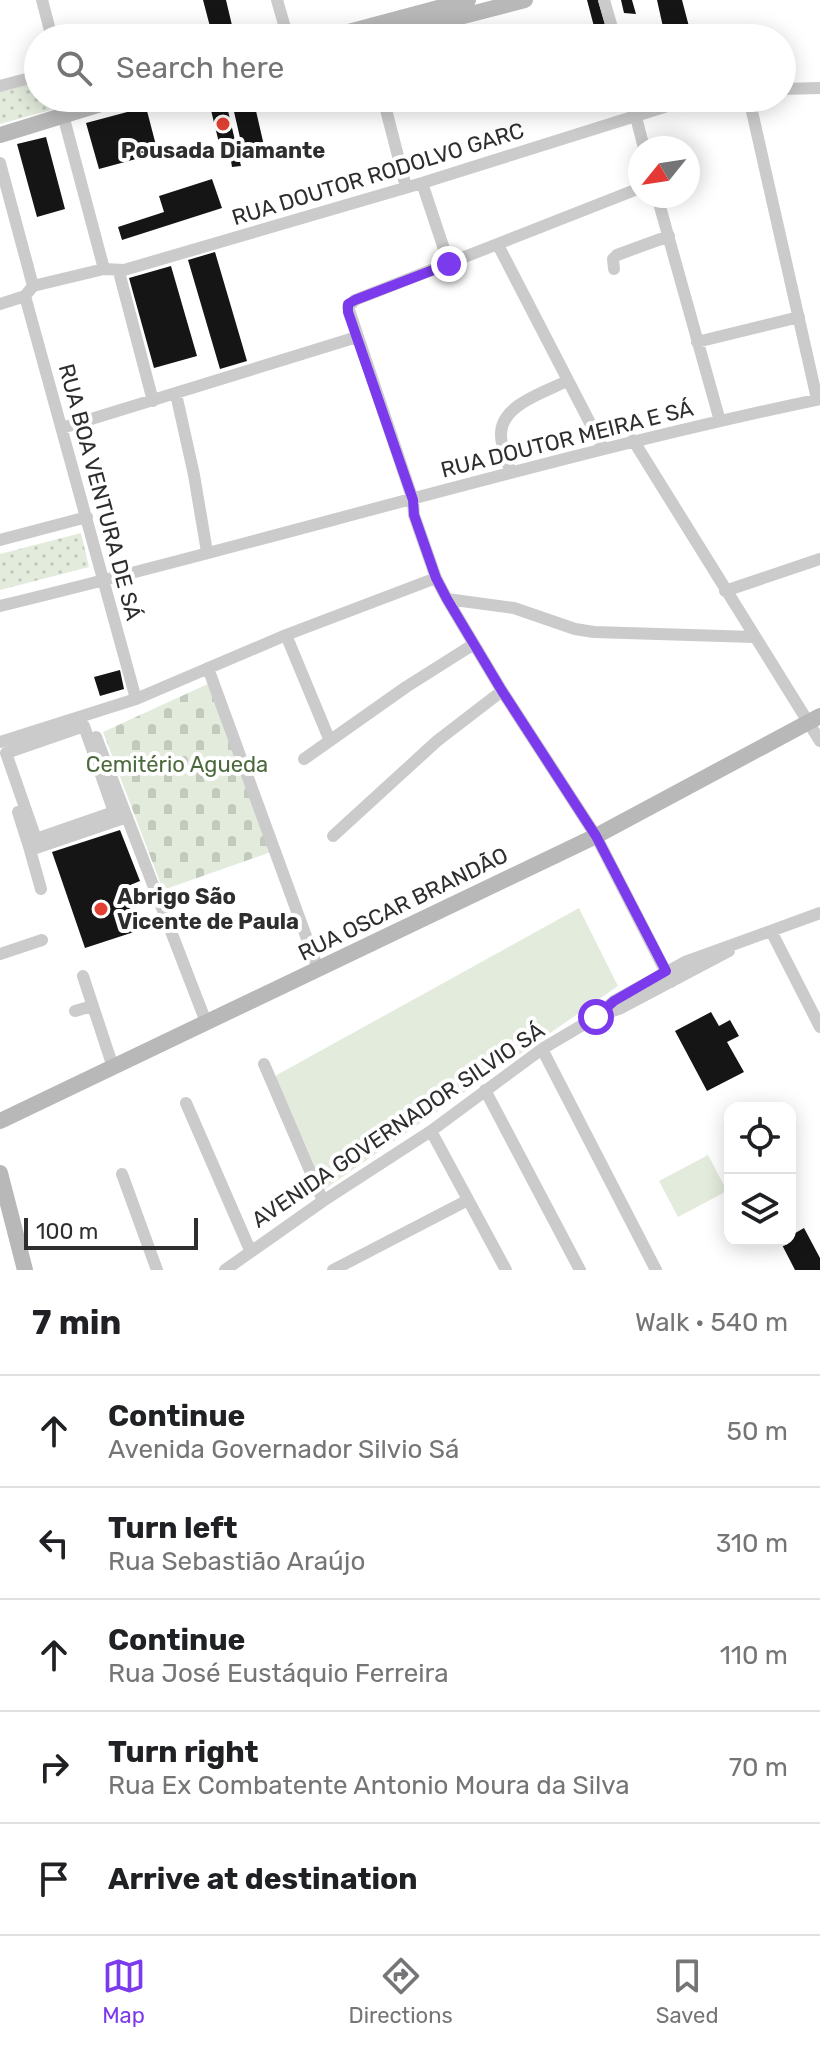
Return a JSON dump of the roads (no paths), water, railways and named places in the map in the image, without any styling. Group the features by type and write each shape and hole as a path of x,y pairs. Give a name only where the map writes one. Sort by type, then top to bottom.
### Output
{"street":[{"path":"42,0 48,24"},
{"path":"277,0 284,24"},
{"path":"378,24 468,0"},
{"path":"432,24 525,0"},
{"path":"604,0 611,24"},
{"path":"0,86 24,80"},
{"path":"796,89 820,88"},
{"path":"0,135 73,112"},
{"path":"387,112 406,187"},
{"path":"635,112 641,136"},
{"name":"RUA DOUTOR RODOLVO GARC","path":"119,272 422,183 646,112"},
{"path":"752,112 819,399"},
{"path":"63,115 104,269"},
{"name":"RUA BOA VENTURA DE SÁ","path":"0,163 62,428 136,699"},
{"path":"422,183 449,264"},
{"path":"628,193 348,304 436,578 502,691 596,836 668,976"},
{"path":"661,208 720,421"},
{"path":"0,221 15,217"},
{"path":"614,269 613,259 617,255 669,236"},
{"path":"498,245 603,448"},
{"path":"0,304 29,291 104,269 119,272 153,401"},
{"path":"697,342 799,317"},
{"path":"62,428 357,337"},
{"path":"511,473 501,439 507,415 525,402 567,381"},
{"path":"176,394 207,552"},
{"name":"RUA DOUTOR MEIRA E SÁ","path":"0,606 633,440 819,399"},
{"path":"633,440 754,637 815,719 820,741"},
{"path":"0,540 87,517"},
{"path":"725,591 820,559"},
{"path":"0,742 136,699 286,635 436,578"},
{"path":"447,599 514,608 575,629 594,632 754,637"},
{"path":"286,635 330,741"},
{"path":"304,759 406,687 474,644"},
{"path":"208,668 318,969"},
{"path":"333,836 437,741 502,691"},
{"path":"88,716 206,1022"},
{"name":"RUA OSCAR BRANDÃO","path":"0,1121 596,836 815,719"},
{"path":"33,844 114,812 84,726 6,753 33,844 41,889"},
{"path":"0,755 33,844"},
{"path":"33,844 127,817"},
{"name":"AVENIDA GOVERNADOR SILVIO SÁ","path":"225,1270 250,1250 431,1131 542,1049 596,1017 614,1001 668,976 707,953 820,913"},
{"path":"771,931 820,1027"},
{"path":"0,954 42,940"},
{"path":"83,976 113,1067"},
{"path":"75,1011 92,1006"},
{"path":"542,1049 656,1270"},
{"path":"264,1064 323,1201"},
{"path":"485,1090 580,1270"},
{"path":"186,1103 250,1250"},
{"path":"431,1131 500,1268"},
{"path":"0,1173 25,1270"},
{"path":"122,1174 157,1270"},
{"path":"333,1270 468,1200"}],"place":[{"name":"Pousada Diamante","path":"223,124"},
{"name":"Abrigo São Vicente de Paula","path":"101,909"}],"park label":[{"name":"Cemitério Agueda","path":"177,764"}]}
